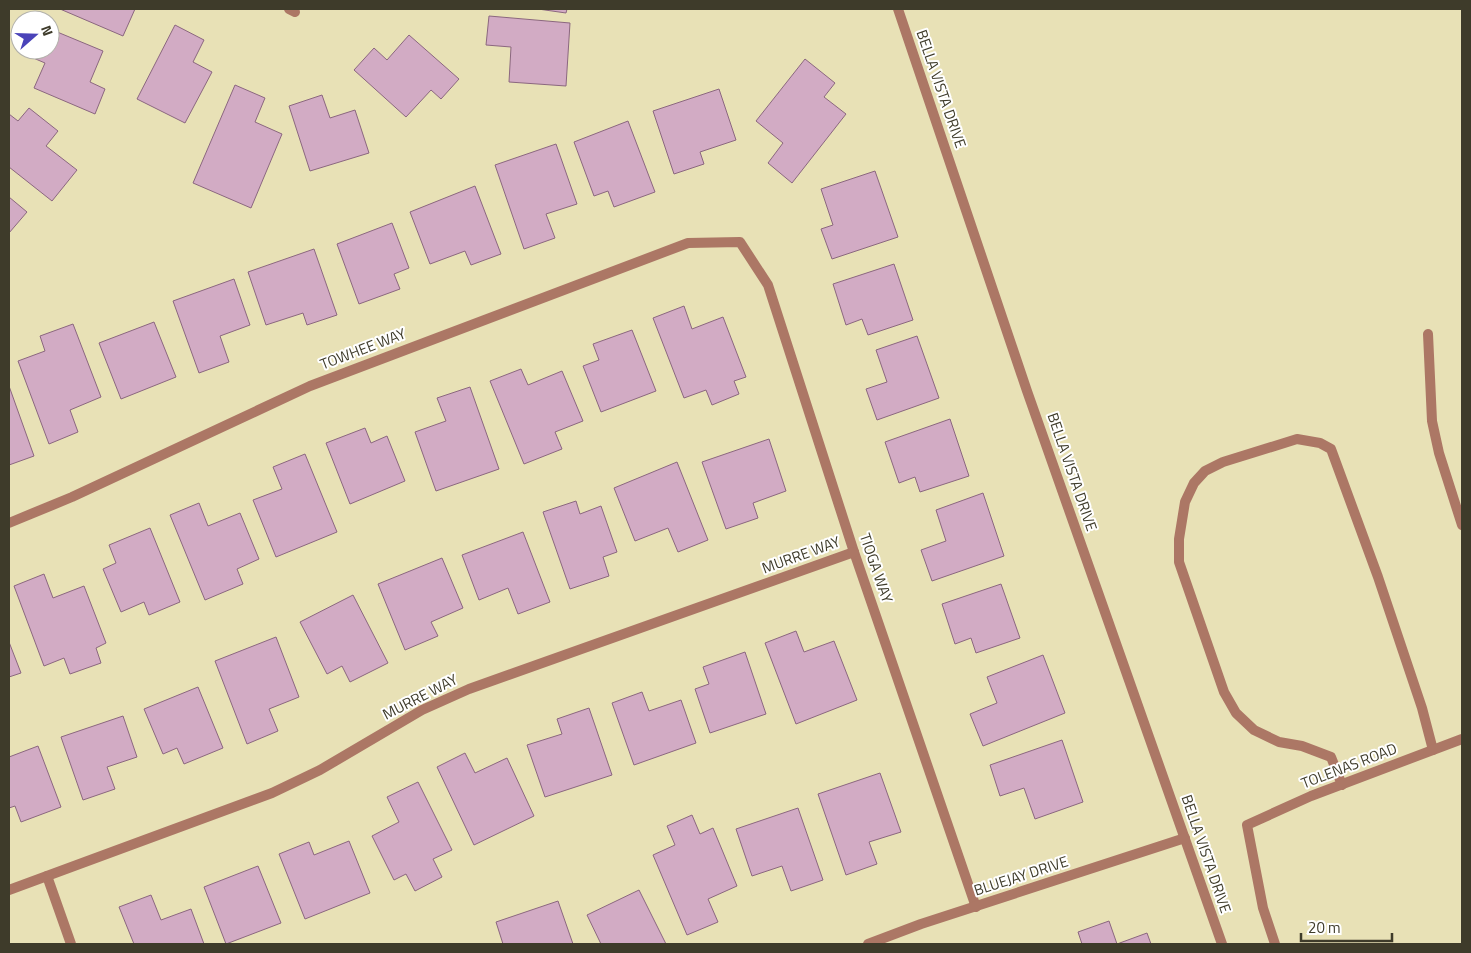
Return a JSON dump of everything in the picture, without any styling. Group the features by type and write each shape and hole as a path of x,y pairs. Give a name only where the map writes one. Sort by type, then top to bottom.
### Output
{"street":[{"name":"BELLA VISTA DRIVE","path":"898,9 1027,391 1222,944"},
{"name":"TOWHEE WAY","path":"9,523 72,497 310,386 688,243 740,242"},
{"name":"TIOGA WAY","path":"740,242 768,285 854,552 976,907"},
{"path":"1428,334 1432,420 1439,453 1462,525"},
{"path":"1342,785 1331,757 1302,746 1279,742 1254,730 1236,713 1224,692 1179,562 1179,539 1185,502 1194,482 1205,471 1223,462 1297,439 1320,442 1331,448 1378,577 1422,708 1433,750"},
{"name":"MURRE WAY","path":"9,890 272,793 320,770 422,710 469,689 854,552"},
{"name":"TOLENAS ROAD","path":"1274,944 1263,908 1247,825 1342,785 1462,739"},
{"name":"BLUEJAY DRIVE","path":"868,944 1185,838"},
{"path":"46,876 71,944"}],"building":[{"path":"60,9 135,9 123,36"},
{"path":"538,9 567,9 566,13"},
{"path":"489,16 570,23 566,86 509,82 511,47 486,45"},
{"path":"175,25 204,40 193,62 212,72 185,123 137,99"},
{"path":"60,33 103,51 90,82 105,89 95,114 34,88 45,63 38,60 60,60"},
{"path":"409,35 459,79 441,99 431,90 406,117 354,70 374,48 387,60"},
{"path":"805,59 835,83 824,97 846,114 792,183 768,163 783,143 756,121"},
{"path":"235,85 265,98 255,122 282,134 251,208 193,183"},
{"path":"719,89 736,140 700,152 704,164 674,174 653,111"},
{"path":"322,95 330,118 355,110 369,153 310,171 289,106"},
{"path":"29,108 58,131 46,146 77,170 52,201 9,167 9,114 18,121"},
{"path":"628,121 655,192 614,207 608,191 594,196 574,142"},
{"path":"556,144 577,204 546,214 555,238 524,249 495,165"},
{"path":"875,171 898,237 832,259 821,229 833,225 821,189"},
{"path":"475,186 501,254 471,265 465,251 430,264 410,212"},
{"path":"9,197 27,212 9,233"},
{"path":"392,223 409,268 394,274 400,289 359,304 337,244"},
{"path":"314,249 337,315 307,325 303,313 266,325 248,272"},
{"path":"894,264 913,320 868,335 862,319 846,325 833,284"},
{"path":"234,279 250,325 220,336 229,362 199,373 173,301"},
{"path":"684,306 692,329 723,317 746,377 734,381 739,394 712,405 706,390 684,398 653,318"},
{"path":"154,322 176,377 121,399 99,343"},
{"path":"73,324 101,397 70,410 78,432 49,444 18,361 45,351 40,336"},
{"path":"632,330 656,391 601,412 583,366 599,360 593,344"},
{"path":"917,336 939,398 877,420 866,389 887,382 876,350"},
{"path":"521,369 528,385 562,371 583,421 555,432 562,449 524,464 490,381"},
{"path":"9,386 34,456 9,465"},
{"path":"470,387 499,469 436,491 415,432 446,421 437,398"},
{"path":"950,419 969,476 920,492 915,477 899,483 885,442"},
{"path":"365,428 371,443 387,436 405,481 350,504 326,443"},
{"path":"769,439 786,491 753,503 758,518 726,529 702,462"},
{"path":"305,454 337,532 276,557 253,500 282,489 273,467"},
{"path":"677,462 708,540 678,552 668,528 635,541 614,488"},
{"path":"983,493 1004,556 932,581 921,550 946,541 936,510"},
{"path":"576,501 580,514 601,506 617,552 603,557 609,576 570,589 543,512"},
{"path":"199,503 208,526 240,513 259,559 237,569 243,584 205,600 170,515"},
{"path":"150,528 180,602 149,615 144,602 121,612 103,569 116,563 109,545"},
{"path":"523,532 550,602 518,614 508,588 479,600 462,555"},
{"path":"442,558 463,608 431,622 438,636 405,650 378,584"},
{"path":"44,574 53,598 84,586 106,643 96,648 101,663 70,674 64,658 44,666 14,586"},
{"path":"1001,584 1020,638 976,653 971,638 955,644 942,604"},
{"path":"353,595 388,663 350,682 342,666 327,674 300,622"},
{"path":"796,631 804,652 834,641 857,700 796,724 765,643"},
{"path":"276,637 299,697 269,709 278,731 247,744 215,661"},
{"path":"9,642 21,673 9,677"},
{"path":"745,652 766,714 710,733 695,689 709,684 703,667"},
{"path":"1043,655 1065,713 983,746 970,714 997,703 987,677"},
{"path":"198,687 223,748 184,764 177,748 163,754 144,709"},
{"path":"642,692 649,711 681,700 696,743 634,765 612,703"},
{"path":"589,708 612,775 545,797 527,745 562,734 557,719"},
{"path":"123,716 137,757 107,767 115,789 83,800 61,737"},
{"path":"1062,740 1083,802 1035,819 1024,788 1000,796 990,765"},
{"path":"38,746 61,807 21,822 15,806 9,808 9,757"},
{"path":"465,753 475,773 507,758 534,816 474,845 437,767"},
{"path":"880,773 901,832 869,842 877,864 846,875 818,794"},
{"path":"418,782 452,850 433,859 442,877 415,891 406,874 394,880 372,836 399,822 387,797"},
{"path":"798,808 823,880 791,891 782,866 752,876 736,829"},
{"path":"692,815 700,834 713,828 737,886 708,899 718,922 687,935 653,855 675,845 667,826"},
{"path":"349,841 370,893 305,919 279,854 309,842 314,855"},
{"path":"258,866 281,923 226,944 204,887"},
{"path":"639,890 666,944 601,944 587,915"},
{"path":"151,895 161,920 191,909 204,944 134,944 119,907"},
{"path":"558,901 573,944 503,944 496,922"},
{"path":"1109,921 1117,944 1082,944 1078,932"},
{"path":"1147,933 1151,944 1117,944"}]}
